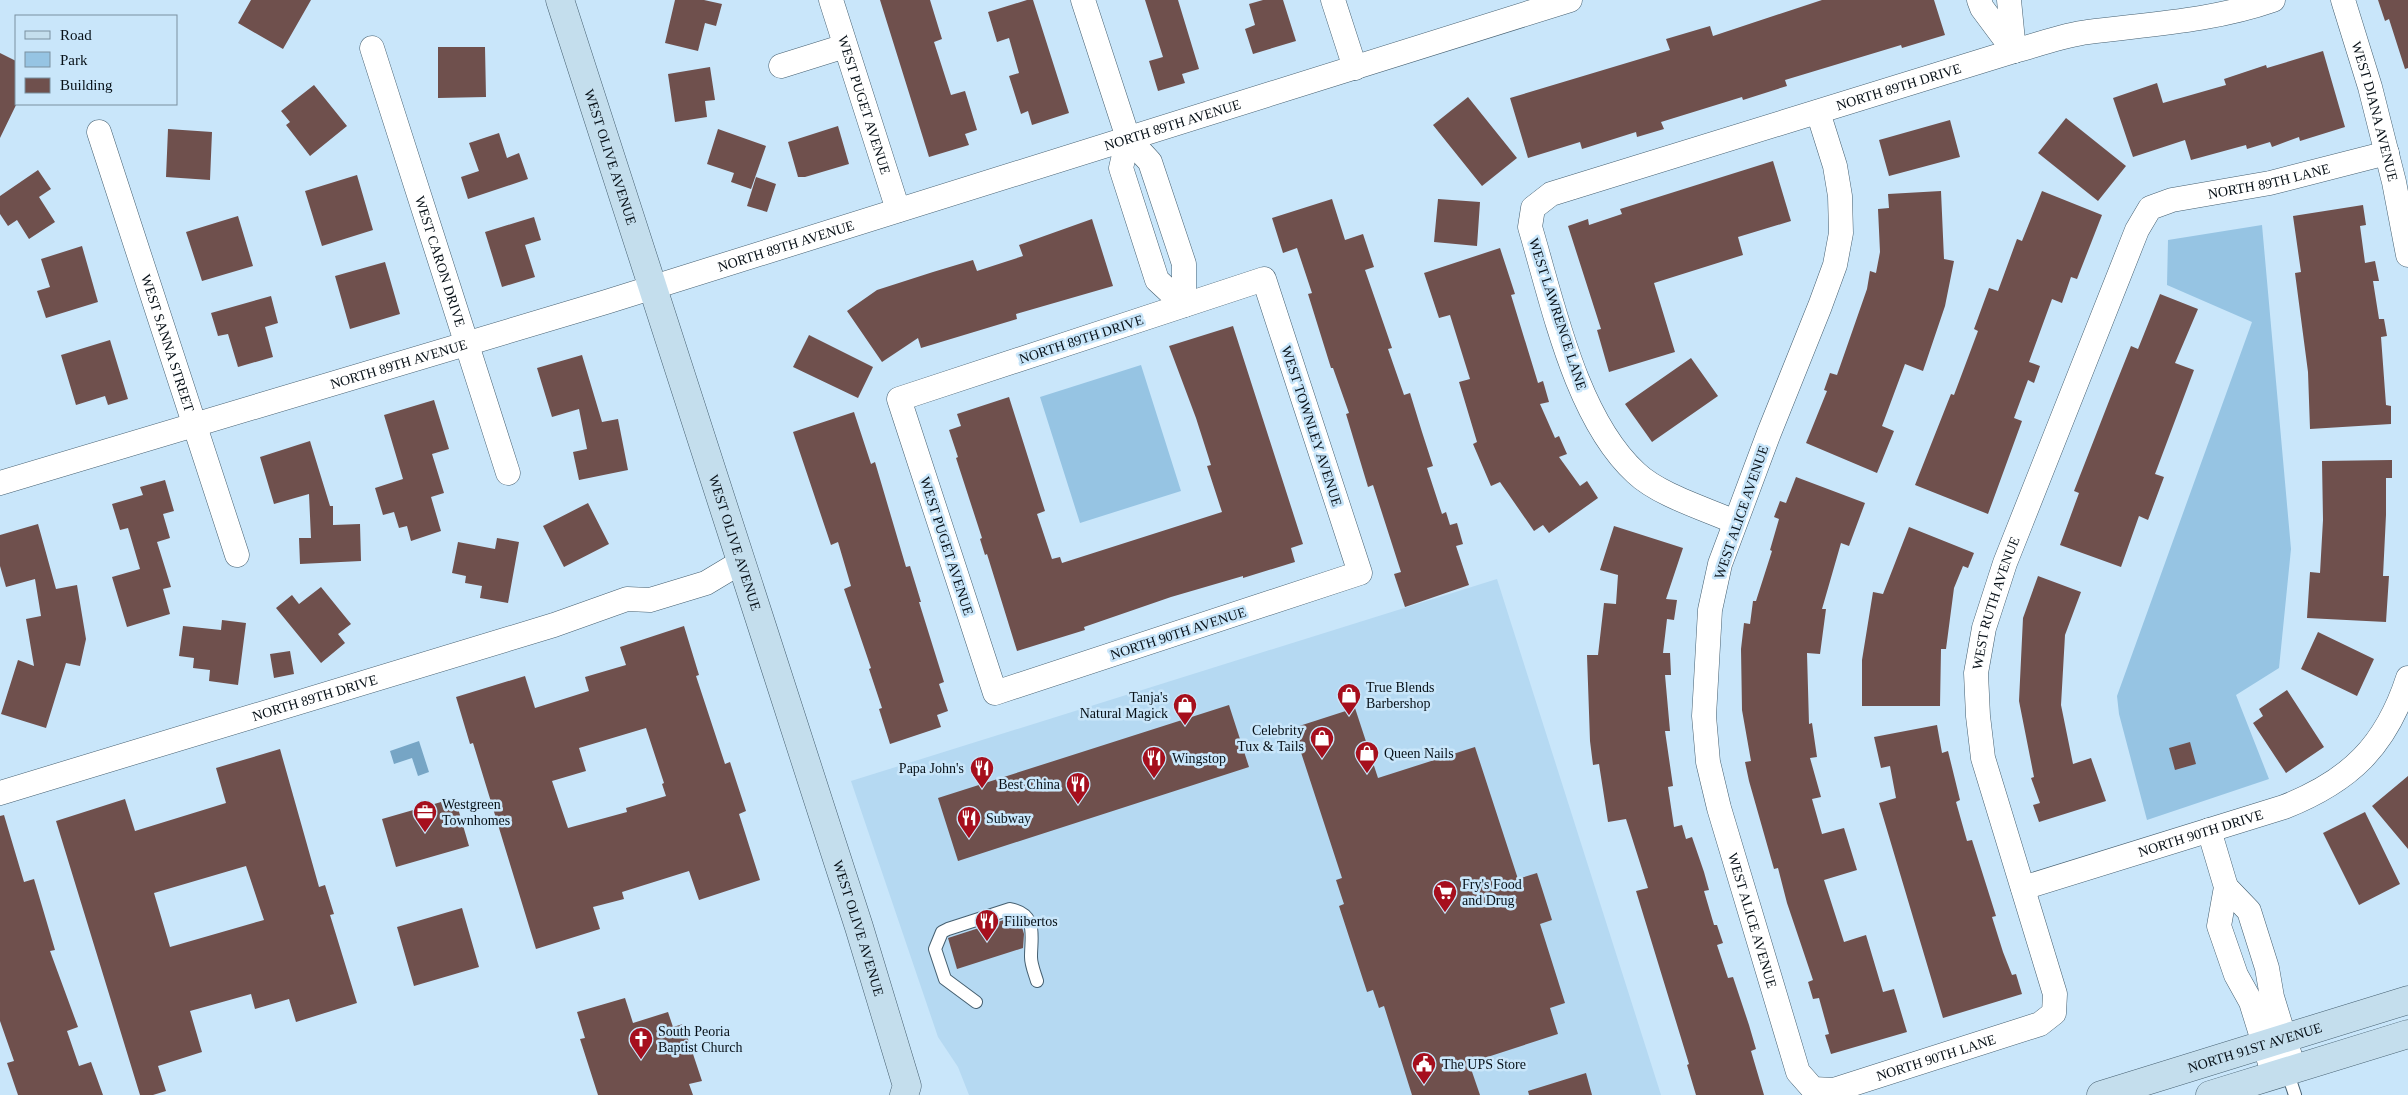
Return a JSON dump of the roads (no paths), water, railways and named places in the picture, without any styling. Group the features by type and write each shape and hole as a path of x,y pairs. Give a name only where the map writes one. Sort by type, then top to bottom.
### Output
{"main road":[{"name":"WEST OLIVE AVENUE","path":"560,0 859,927 910,1092"},
{"name":"NORTH 91ST AVENUE","path":"2102,1095 2408,1000"},
{"path":"2210,1095 2288,1078 2408,1034"}],"street":[{"name":"WEST PUGET AVENUE","path":"831,0 898,210"},
{"path":"1083,0 1128,138 1150,162 1184,264 1184,305"},
{"path":"1333,0 1355,68"},
{"name":"NORTH 89TH AVENUE","path":"0,483 652,287 1570,0"},
{"path":"1979,0 1982,8 2014,51"},
{"path":"2009,0 2014,51"},
{"name":"NORTH 89TH DRIVE","path":"1533,208 1551,194 2014,51 2086,32 2177,22 2221,14 2273,0"},
{"name":"WEST DIANA AVENUE","path":"2343,0 2370,87 2387,153 2408,255"},
{"path":"781,66 845,46"},
{"name":"WEST CARON DRIVE","path":"372,48 468,342 508,473"},
{"name":"WEST ALICE AVENUE","path":"1813,1089 1798,1072 1719,808 1708,762 1704,716 1710,610 1720,564 1835,265 1841,233 1840,196 1835,166 1818,112"},
{"name":"WEST SANNA STREET","path":"99,132 237,555"},
{"path":"1128,138 1121,168 1157,280 1184,305"},
{"name":"NORTH 89TH LANE","path":"2150,208 2172,200 2270,183 2387,153"},
{"name":"WEST LAWRENCE LANE","path":"1533,208 1530,227 1577,381 1612,446 1637,474 1672,495 1735,522"},
{"name":"WEST RUTH AVENUE","path":"2054,1013 2055,994 1984,758 1978,716 1976,673 1984,628 2005,563 2137,230 2150,208"},
{"path":"1137,218 1166,210"},
{"name":"NORTH 89TH DRIVE","path":"899,399 1264,279"},
{"name":"WEST TOWNLEY AVENUE","path":"1264,279 1360,574"},
{"name":"WEST PUGET AVENUE","path":"899,399 995,693"},
{"name":"NORTH 89TH DRIVE","path":"0,793 554,625 628,599 650,600 706,583 741,562"},
{"name":"NORTH 90TH AVENUE","path":"995,693 1360,574"},
{"name":"NORTH 90TH DRIVE","path":"2023,888 2284,807 2313,795 2337,780 2367,756 2400,702 2408,678"},
{"path":"2209,830 2226,887 2219,926 2236,975 2274,1041 2288,1078"},
{"path":"2226,887 2249,910 2267,968 2272,996 2274,1041"},
{"name":"NORTH 90TH LANE","path":"1813,1089 1834,1090 2040,1024 2054,1013"}],"lane":[{"path":"976,1002 945,979 936,950 942,932 948,929 1010,909 1025,914 1033,934 1031,960 1038,981"}],"place":[{"name":"True Blends Barbershop","path":"1349,716"},
{"name":"Tanja's Natural Magick","path":"1185,726"},
{"name":"Celebrity Tux & Tails","path":"1322,759"},
{"name":"Queen Nails","path":"1367,774"},
{"name":"Wingstop","path":"1154,779"},
{"name":"Papa John's","path":"982,789"},
{"name":"Best China","path":"1078,805"},
{"name":"Westgreen Townhomes","path":"425,833"},
{"name":"Subway","path":"969,839"},
{"name":"Fry's Food and Drug","path":"1445,913"},
{"name":"Filibertos","path":"987,942"},
{"name":"South Peoria Baptist Church","path":"641,1060"},
{"name":"The UPS Store","path":"1424,1085"}]}
